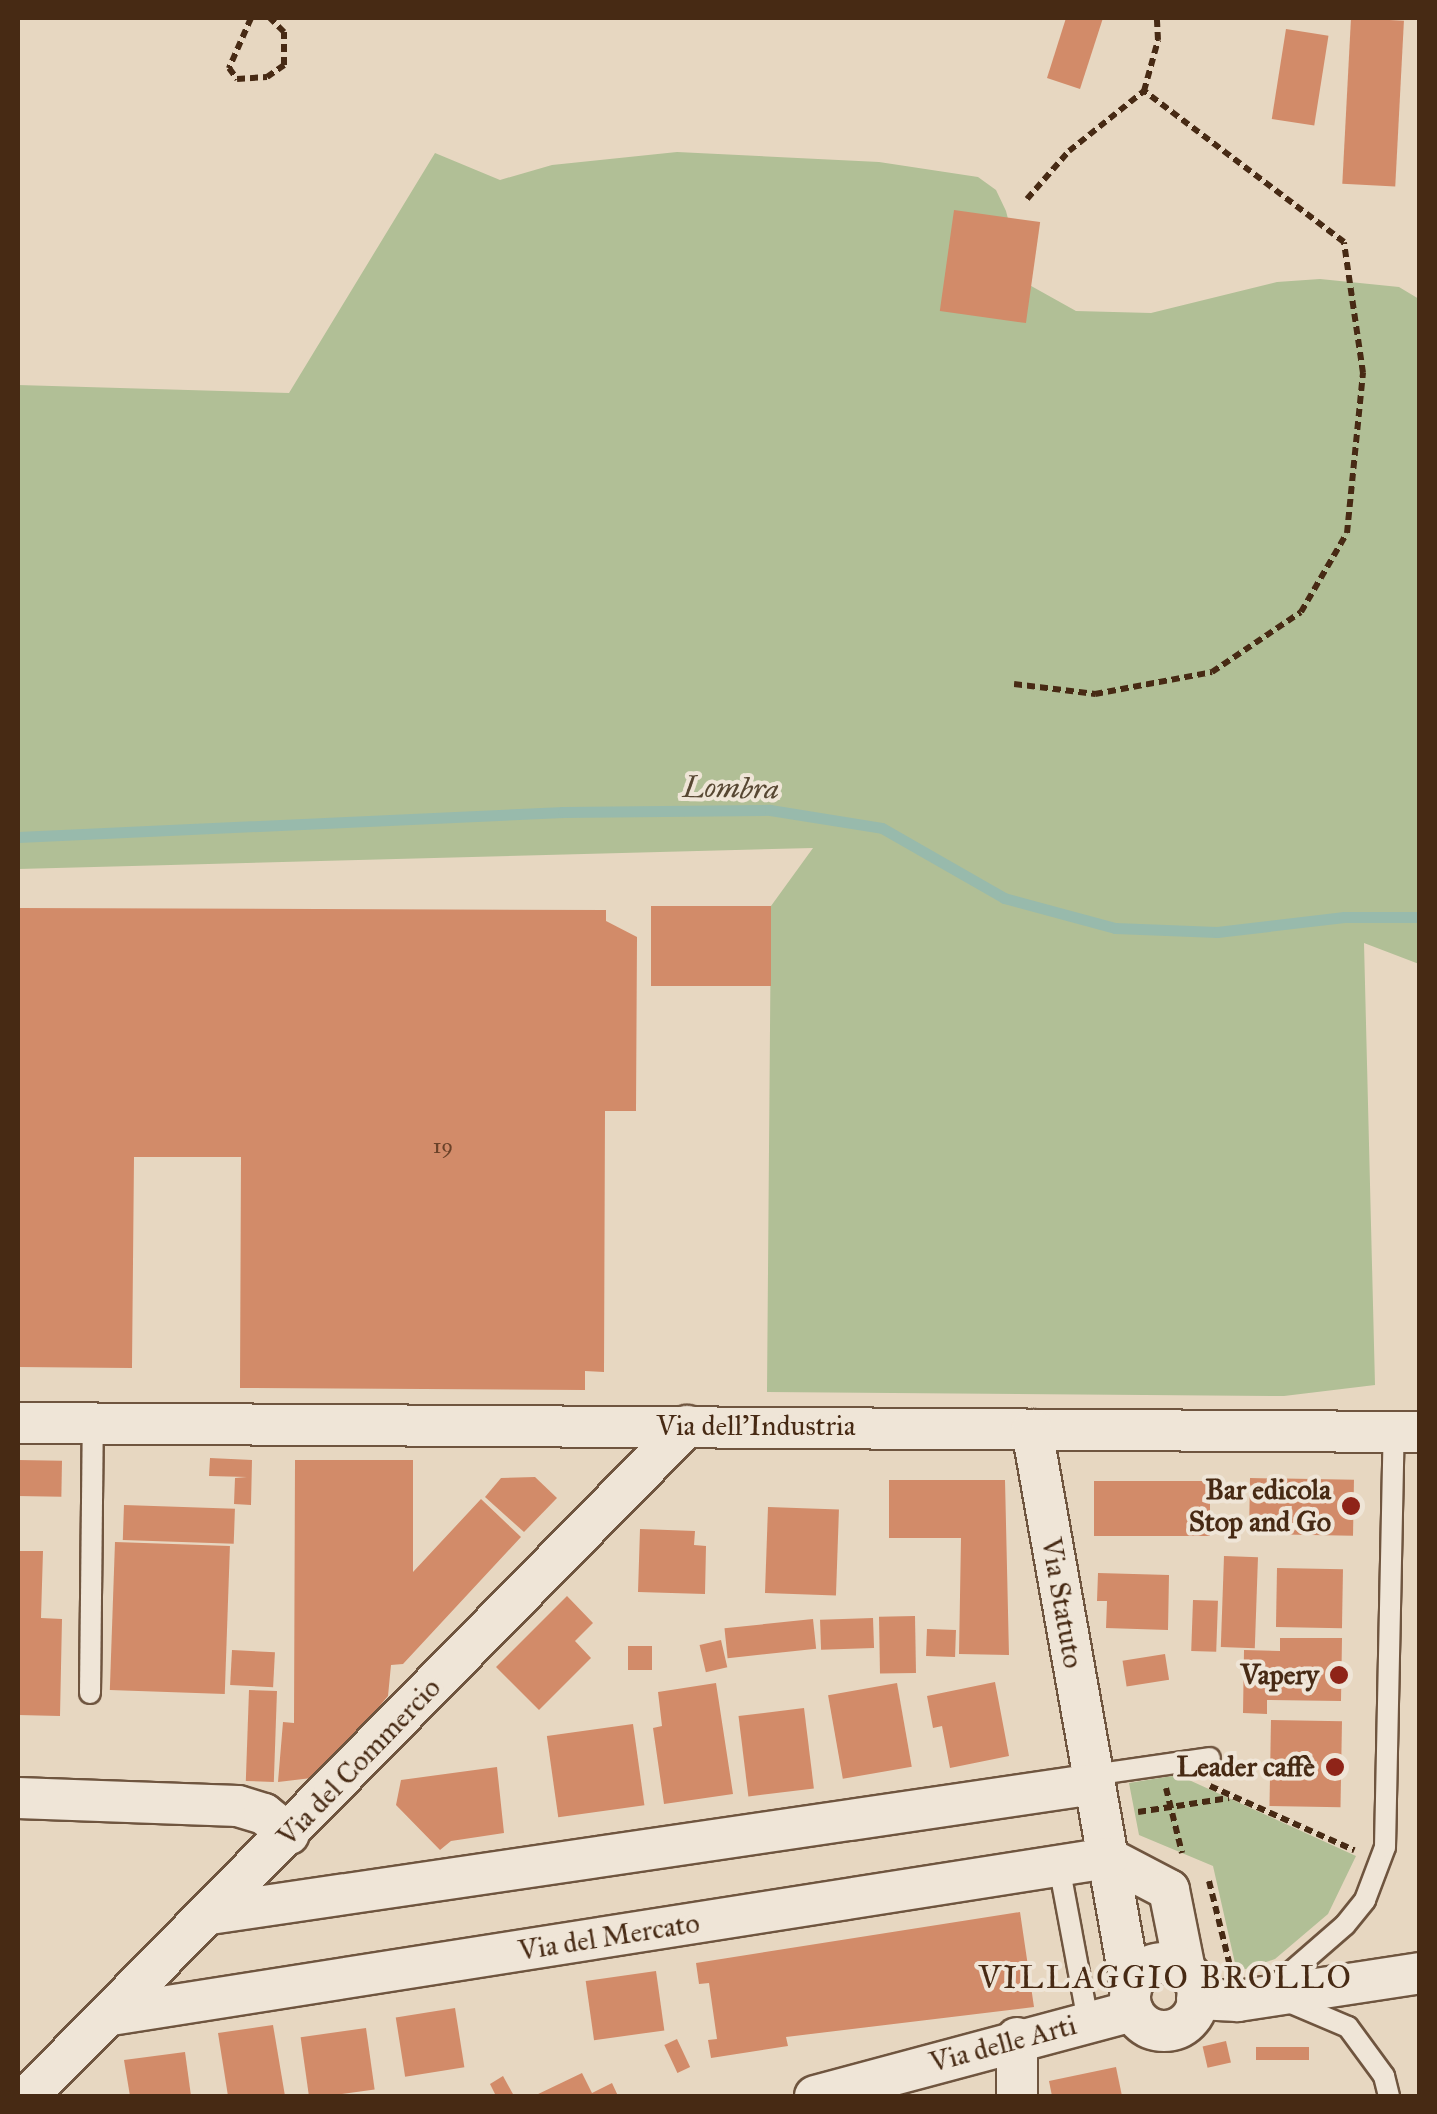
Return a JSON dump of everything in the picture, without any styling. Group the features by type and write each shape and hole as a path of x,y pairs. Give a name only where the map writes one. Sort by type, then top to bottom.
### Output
{"street":[{"name":"Via dell'Industria","path":"18,1423 1407,1432"},
{"name":"Via del Commercio","path":"28,2096 686,1426"},
{"name":"Via Statuto","path":"1032,1430 1106,1785 1108,1858 1132,2000"},
{"path":"210,1914 1106,1785"},
{"path":"18,1798 238,1806 264,1814 289,1834"},
{"path":"1108,1858 1169,1890 1191,1985 1189,2020 1169,2031 1147,2028 1132,2000 1153,1965 1191,1985 1248,1987 1420,1973"},
{"name":"Via del Mercato","path":"110,2015 1108,1858"},
{"name":"Via delle Arti","path":"816,2096 1088,2021 1132,2000"},
{"path":"1017,2038 1017,2096"}],"lane":[{"path":"90,1693 93,1424"},
{"path":"1248,1987 1296,1972 1364,1900 1388,1815 1407,1432"},
{"path":"1106,1785 1210,1758"},
{"path":"1059,1866 1088,2021"},
{"path":"1248,1987 1319,2010 1348,2027 1384,2076 1389,2096"}],"path":[{"path":"251,18 230,68 237,79 267,77 284,65 284,32 270,18"},
{"path":"1027,199 1069,151 1144,91 1158,40 1157,18"},
{"path":"1014,684 1095,694 1212,672 1301,612 1348,533 1363,373 1344,242 1144,91"},
{"path":"1162,1772 1184,1859 1168,1852"},
{"path":"1197,1780 1363,1854 1367,1810 1388,1815"},
{"path":"1106,1785 1132,1813 1134,1826"},
{"path":"1132,1813 1232,1798"},
{"path":"1201,1866 1233,1977 1248,1987"}],"green space":[{"path":"677,152 879,162 978,177 996,190 1006,211 1024,282 1076,311 1151,313 1277,282 1320,279 1399,287 1419,299 1419,964 1364,943 1375,1385 1284,1396 767,1392 771,906 813,848 18,869 18,385 289,393 435,153 500,180 552,165"},
{"path":"1178,1775 1356,1856 1328,1914 1275,1959 1237,1972 1213,1866 1139,1835 1129,1783"}],"building":[{"path":"1066,18 1103,18 1080,89 1047,78"},
{"path":"1351,18 1404,21 1395,187 1342,184"},
{"path":"1286,29 1328,36 1314,126 1272,119"},
{"path":"954,210 1040,222 1026,323 940,311"},
{"path":"651,906 771,906 771,986 651,986"},
{"path":"18,908 606,910 606,921 637,937 636,1111 605,1111 604,1372 585,1371 585,1390 240,1388 241,1157 134,1157 132,1368 18,1367"},
{"path":"210,1458 252,1460 251,1505 234,1504 235,1478 247,1477 209,1476"},
{"path":"18,1460 62,1461 61,1497 18,1496"},
{"path":"295,1460 413,1460 413,1572 481,1499 521,1537 403,1664 391,1665 388,1696 320,1777 278,1782 283,1722 294,1723"},
{"path":"535,1477 557,1498 524,1532 485,1497 501,1478"},
{"path":"1250,1478 1354,1480 1353,1536 1249,1534"},
{"path":"889,1480 1005,1480 1009,1655 959,1654 961,1538 889,1538"},
{"path":"1094,1481 1210,1481 1210,1536 1094,1536"},
{"path":"124,1505 235,1509 234,1544 123,1540"},
{"path":"768,1507 839,1509 836,1595 765,1593"},
{"path":"640,1529 695,1531 694,1545 706,1546 705,1594 638,1592"},
{"path":"115,1542 230,1546 225,1694 110,1690"},
{"path":"18,1551 43,1551 41,1618 62,1619 60,1716 18,1715"},
{"path":"1224,1556 1258,1557 1255,1648 1221,1647"},
{"path":"1277,1568 1343,1569 1342,1628 1276,1627"},
{"path":"1098,1573 1169,1575 1168,1630 1106,1628 1107,1601 1097,1601"},
{"path":"567,1596 593,1623 575,1641 591,1658 539,1710 496,1667"},
{"path":"1193,1600 1218,1601 1216,1652 1191,1651"},
{"path":"915,1616 916,1673 880,1674 879,1617"},
{"path":"873,1618 874,1648 821,1650 820,1620"},
{"path":"813,1619 816,1649 728,1658 724,1628"},
{"path":"927,1629 956,1630 955,1657 926,1656"},
{"path":"1280,1638 1342,1638 1341,1701 1267,1700 1267,1714 1243,1713 1244,1650 1280,1651"},
{"path":"721,1640 727,1667 706,1672 700,1645"},
{"path":"628,1646 652,1646 652,1670 628,1670"},
{"path":"232,1650 275,1652 273,1687 230,1685"},
{"path":"1165,1654 1169,1680 1127,1686 1123,1661"},
{"path":"995,1682 1009,1756 950,1768 942,1726 933,1728 927,1696"},
{"path":"716,1683 733,1794 664,1804 653,1728 662,1726 658,1692"},
{"path":"897,1683 912,1767 843,1779 828,1695"},
{"path":"249,1690 277,1691 274,1782 246,1781"},
{"path":"804,1708 814,1788 748,1796 738,1716"},
{"path":"1271,1720 1342,1721 1340,1807 1269,1806"},
{"path":"633,1724 644,1805 558,1817 547,1736"},
{"path":"497,1767 504,1833 451,1841 440,1850 396,1805 401,1780"},
{"path":"1020,1912 1034,2007 786,2037 788,2046 711,2058 708,2040 717,2039 709,1983 699,1984 696,1963"},
{"path":"656,1971 664,2030 594,2040 586,1981"},
{"path":"455,2008 464,2067 405,2077 396,2017"},
{"path":"273,2025 285,2096 228,2096 218,2033"},
{"path":"366,2028 375,2089 309,2096 301,2037"},
{"path":"677,2039 690,2067 677,2073 664,2045"},
{"path":"1226,2041 1231,2062 1208,2068 1203,2046"},
{"path":"1256,2047 1309,2047 1309,2060 1256,2060"},
{"path":"185,2052 191,2096 130,2096 124,2060"},
{"path":"1116,2067 1122,2096 1052,2096 1049,2081"},
{"path":"582,2073 592,2093 612,2083 618,2096 534,2096"},
{"path":"503,2076 514,2096 496,2096 490,2084"}],"waterway":[{"name":"Lombra","path":"18,837 563,812 770,810 882,828 1004,898 1115,928 1217,932 1344,917 1420,917"}],"place":[{"name":"Bar edicola Stop and Go","path":"1351,1506"},
{"name":"Vapery","path":"1339,1675"},
{"name":"Leader caffè","path":"1335,1767"}],"district":[{"name":"VILLAGGIO BROLLO","path":"1166,1978"}]}
